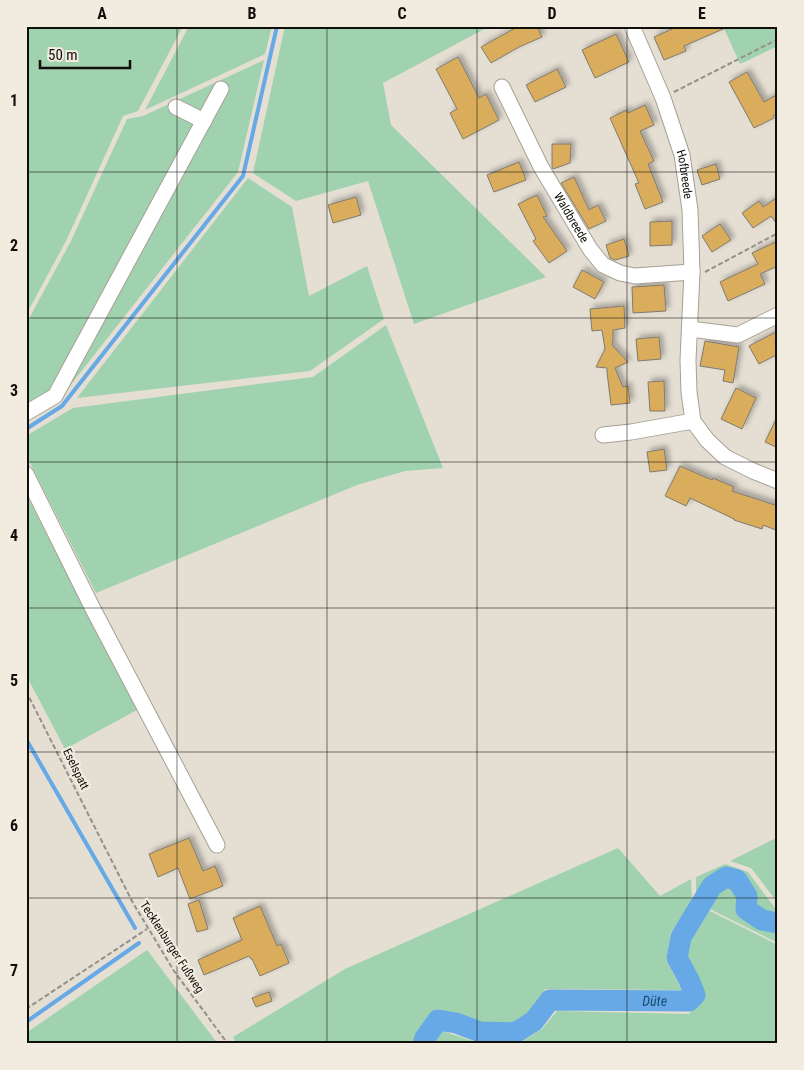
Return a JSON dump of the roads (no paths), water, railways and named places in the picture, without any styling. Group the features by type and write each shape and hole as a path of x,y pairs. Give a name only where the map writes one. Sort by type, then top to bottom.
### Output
{"street":[{"name":"Hofbreede","path":"632,26 663,98 682,155 690,210 692,272 688,360 689,392 693,421 707,440 725,457 778,481"},
{"name":"Waldbreede","path":"502,87 540,167 590,249 603,265 620,273 634,276 692,272"},
{"path":"26,413 55,396 221,90"},
{"path":"176,107 204,121"},
{"path":"690,329 738,335 778,314"},
{"path":"603,435 693,421"},
{"path":"26,474 217,845"}],"waterway":[{"path":"26,429 62,406 243,176 277,26"},
{"path":"26,739 135,928"},
{"name":"Düte","path":"423,1044 438,1020 456,1023 480,1032 515,1033 534,1021 550,1000 689,1001 695,995 677,958 681,937 712,886 726,877 737,880 747,896 746,909 762,920 778,923"},
{"path":"26,1022 139,943"}]}
